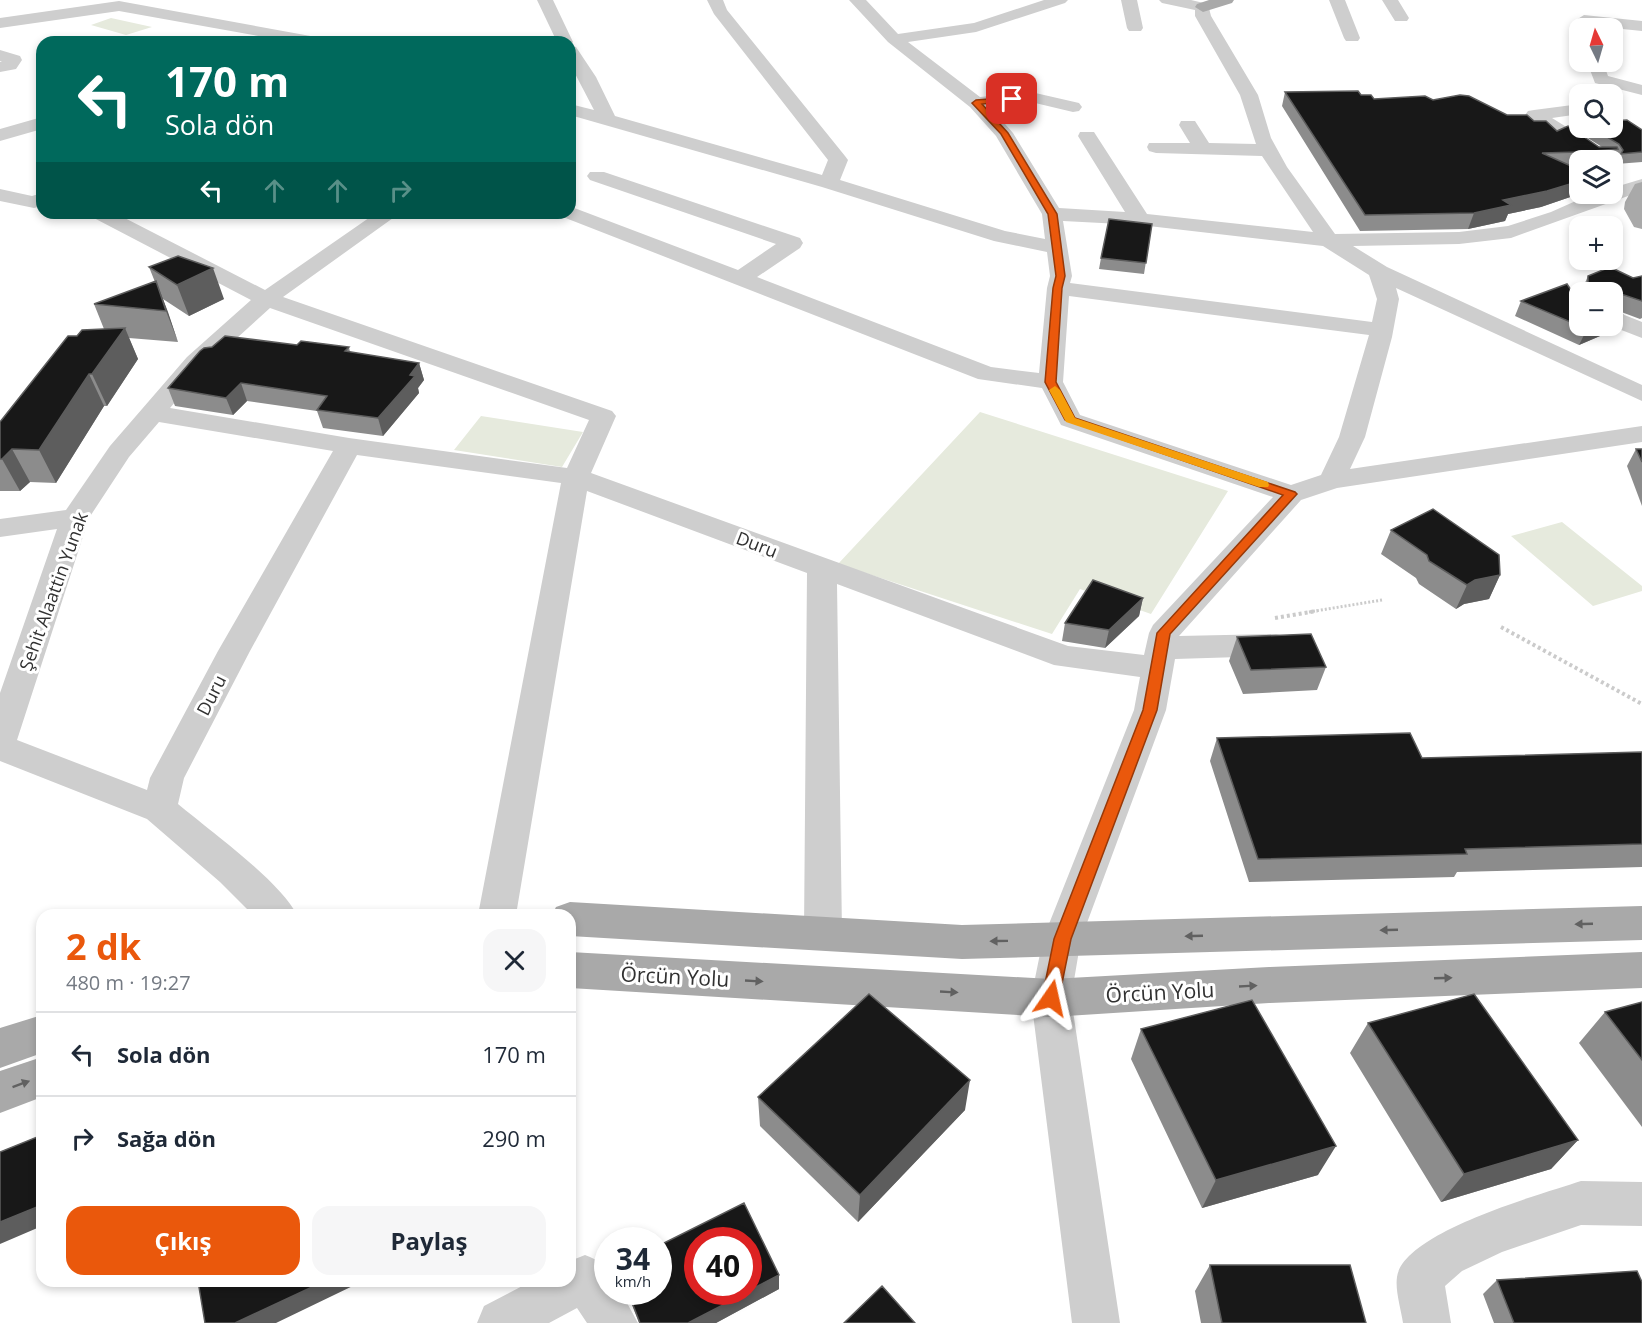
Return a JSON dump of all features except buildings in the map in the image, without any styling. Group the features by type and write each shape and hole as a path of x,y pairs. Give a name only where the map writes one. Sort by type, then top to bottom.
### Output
{"main road":[{"path":"1203,7 1226,0"},
{"path":"1642,186 1635,202 1635,214 1642,222"},
{"path":"576,920 823,932 962,942 1642,922"},
{"name":"Örcün Yolu","path":"576,970 1051,998 1269,985 1642,970"},
{"path":"0,1048 36,1036"},
{"path":"0,1092 36,1079"}],"street":[{"path":"545,0 562,36"},
{"path":"715,0 720,10 838,160 829,183"},
{"path":"857,0 894,39 976,103 1004,133 1052,214 1061,276 1058,288 1051,382 1070,420 1291,494"},
{"path":"894,39 976,27 1060,0"},
{"path":"1129,0 1135,28"},
{"path":"1167,0 1203,7 1203,16 1233,63 1249,95 1268,150 1278,168 1329,240 1379,272 1642,394"},
{"path":"1337,0 1353,38"},
{"path":"1390,0 1401,18"},
{"path":"0,23 122,3 146,10 284,36"},
{"path":"146,10 198,3"},
{"path":"1610,8 1617,18"},
{"path":"1623,23 1642,26"},
{"path":"0,55 14,60 10,65 0,68"},
{"path":"576,60 608,119"},
{"path":"1599,72 1601,79 1642,90"},
{"path":"976,103 1031,97 1073,107"},
{"path":"1623,103 1642,99"},
{"path":"1569,110 1534,115 1569,137"},
{"path":"576,111 829,183 1001,237 1057,248"},
{"path":"0,135 36,125"},
{"path":"1188,125 1203,149"},
{"path":"1087,136 1140,219"},
{"path":"1571,138 1590,150"},
{"path":"1156,147 1268,150"},
{"path":"1623,173 1642,186"},
{"path":"597,176 792,243 740,279"},
{"path":"1052,214 1140,219 1329,240 1459,238 1511,232 1558,216 1594,200 1642,186"},
{"path":"677,204 702,189"},
{"path":"0,195 36,201"},
{"path":"576,215 987,374 1051,382"},
{"path":"111,219 266,299 603,416 576,477 498,909"},
{"name":"Şehit Alaattin Yunak","path":"0,741 75,518 120,452 196,362 266,299 381,219"},
{"path":"1332,480 1352,437 1381,330 1388,299 1379,272"},
{"path":"1058,288 1381,330"},
{"path":"1490,312 1642,379"},
{"path":"1623,322 1642,331"},
{"name":"Duru","path":"152,413 350,446 576,477 1065,657 1159,658 1303,644"},
{"path":"1096,1323 1051,998 1062,939 1150,710 1164,633 1291,494 1332,480 1642,434"},
{"name":"Duru","path":"159,808 167,778 234,651 350,446"},
{"path":"0,528 75,518"},
{"path":"822,569 823,932"},
{"path":"0,747 159,808 272,909"},
{"path":"1427,1323 1420,1277 1446,1255 1495,1232 1581,1203 1642,1204"},
{"path":"576,1283 585,1278 614,1323"},
{"path":"501,1323 568,1287"}],"path":[{"path":"1501,627 1642,704"}],"shaded area":[{"path":"111,18 152,27 126,35 91,25"},
{"path":"980,412 1228,491 1151,614 1080,589 1052,634 838,564"},
{"path":"481,416 583,432 562,467 454,450"},
{"path":"1562,522 1642,586 1642,591 1593,606 1511,536"}],"slow traffic":[{"path":"1055,390 1070,420 1263,485"}],"route":[{"path":"1012,99 976,103 1004,133 1052,214 1061,276 1058,288 1051,382 1070,420 1291,494 1164,633 1150,710 1062,939 1051,998"}]}
